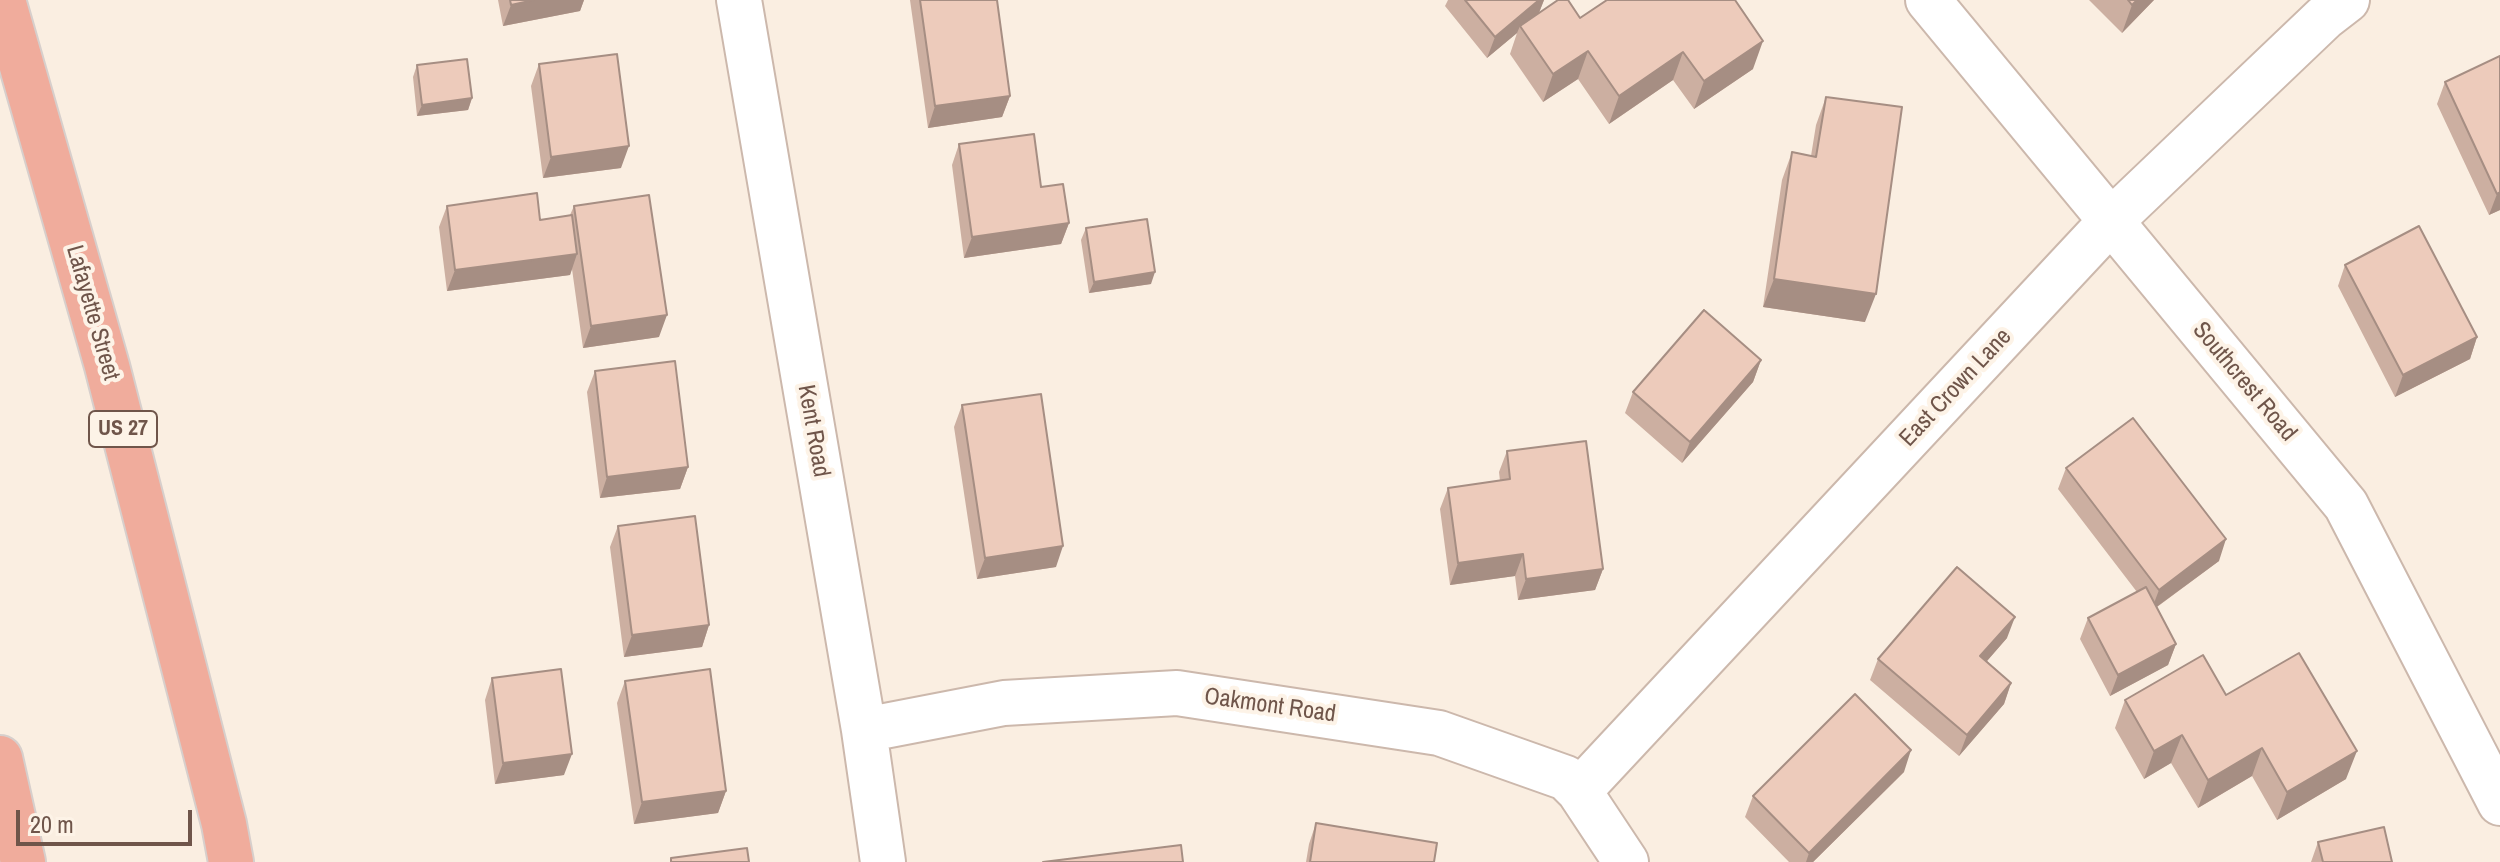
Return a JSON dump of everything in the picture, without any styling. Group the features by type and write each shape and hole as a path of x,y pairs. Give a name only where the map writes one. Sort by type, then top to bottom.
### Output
{"highway":[{"name":"Lafayette Street","path":"3,0 107,366 231,862"},
{"path":"0,758 23,862"}],"street":[{"name":"Kent Road","path":"739,0 864,730 883,862"},
{"name":"Southcrest Road","path":"1928,0 2346,505 2500,803"},
{"name":"East Crown Lane","path":"1579,791 2111,221 2325,17 2347,0"},
{"name":"Oakmont Road","path":"864,730 1004,703 1177,693 1439,733 1566,778 1579,791 1626,862"}],"building":[{"path":"510,0 534,0 511,5"},
{"path":"920,0 997,0 1010,96 935,106"},
{"path":"1465,0 1539,0 1495,37"},
{"path":"1558,0 1568,0 1580,18 1607,0 1735,0 1763,41 1704,81 1683,52 1619,96 1588,51 1553,74 1520,26"},
{"path":"617,54 629,146 551,157 539,64"},
{"path":"2500,56 2500,192 2497,194 2445,82"},
{"path":"467,59 472,98 422,105 417,65"},
{"path":"1826,97 1902,107 1876,294 1774,279 1792,152 1816,157"},
{"path":"1034,134 1041,187 1063,184 1069,223 972,237 959,144"},
{"path":"537,193 540,220 572,215 577,254 455,270 447,206"},
{"path":"649,195 667,315 591,326 574,206"},
{"path":"1147,219 1155,272 1094,282 1086,228"},
{"path":"2419,226 2477,337 2403,375 2345,265"},
{"path":"1704,310 1761,360 1690,442 1633,392"},
{"path":"675,361 688,467 607,477 595,371"},
{"path":"1041,394 1063,546 985,558 962,405"},
{"path":"2133,418 2226,539 2159,590 2066,468"},
{"path":"1586,441 1603,569 1526,579 1523,554 1458,563 1448,488 1510,479 1507,451"},
{"path":"695,516 709,625 632,635 618,526"},
{"path":"1957,567 2015,617 1980,656 2011,683 1967,735 1878,659"},
{"path":"2146,587 2176,644 2118,675 2088,618"},
{"path":"2299,653 2357,751 2287,792 2262,748 2208,780 2182,735 2154,751 2125,700 2203,655 2226,695"},
{"path":"561,669 572,754 503,763 492,678"},
{"path":"710,669 726,791 642,802 625,681"},
{"path":"1855,694 1911,750 1809,853 1753,796"},
{"path":"1316,823 1437,843 1434,862 1310,862"},
{"path":"2384,827 2392,862 2323,862 2318,842"},
{"path":"1181,845 1183,862 1043,862"},
{"path":"747,848 749,862 671,862 671,858"}]}
